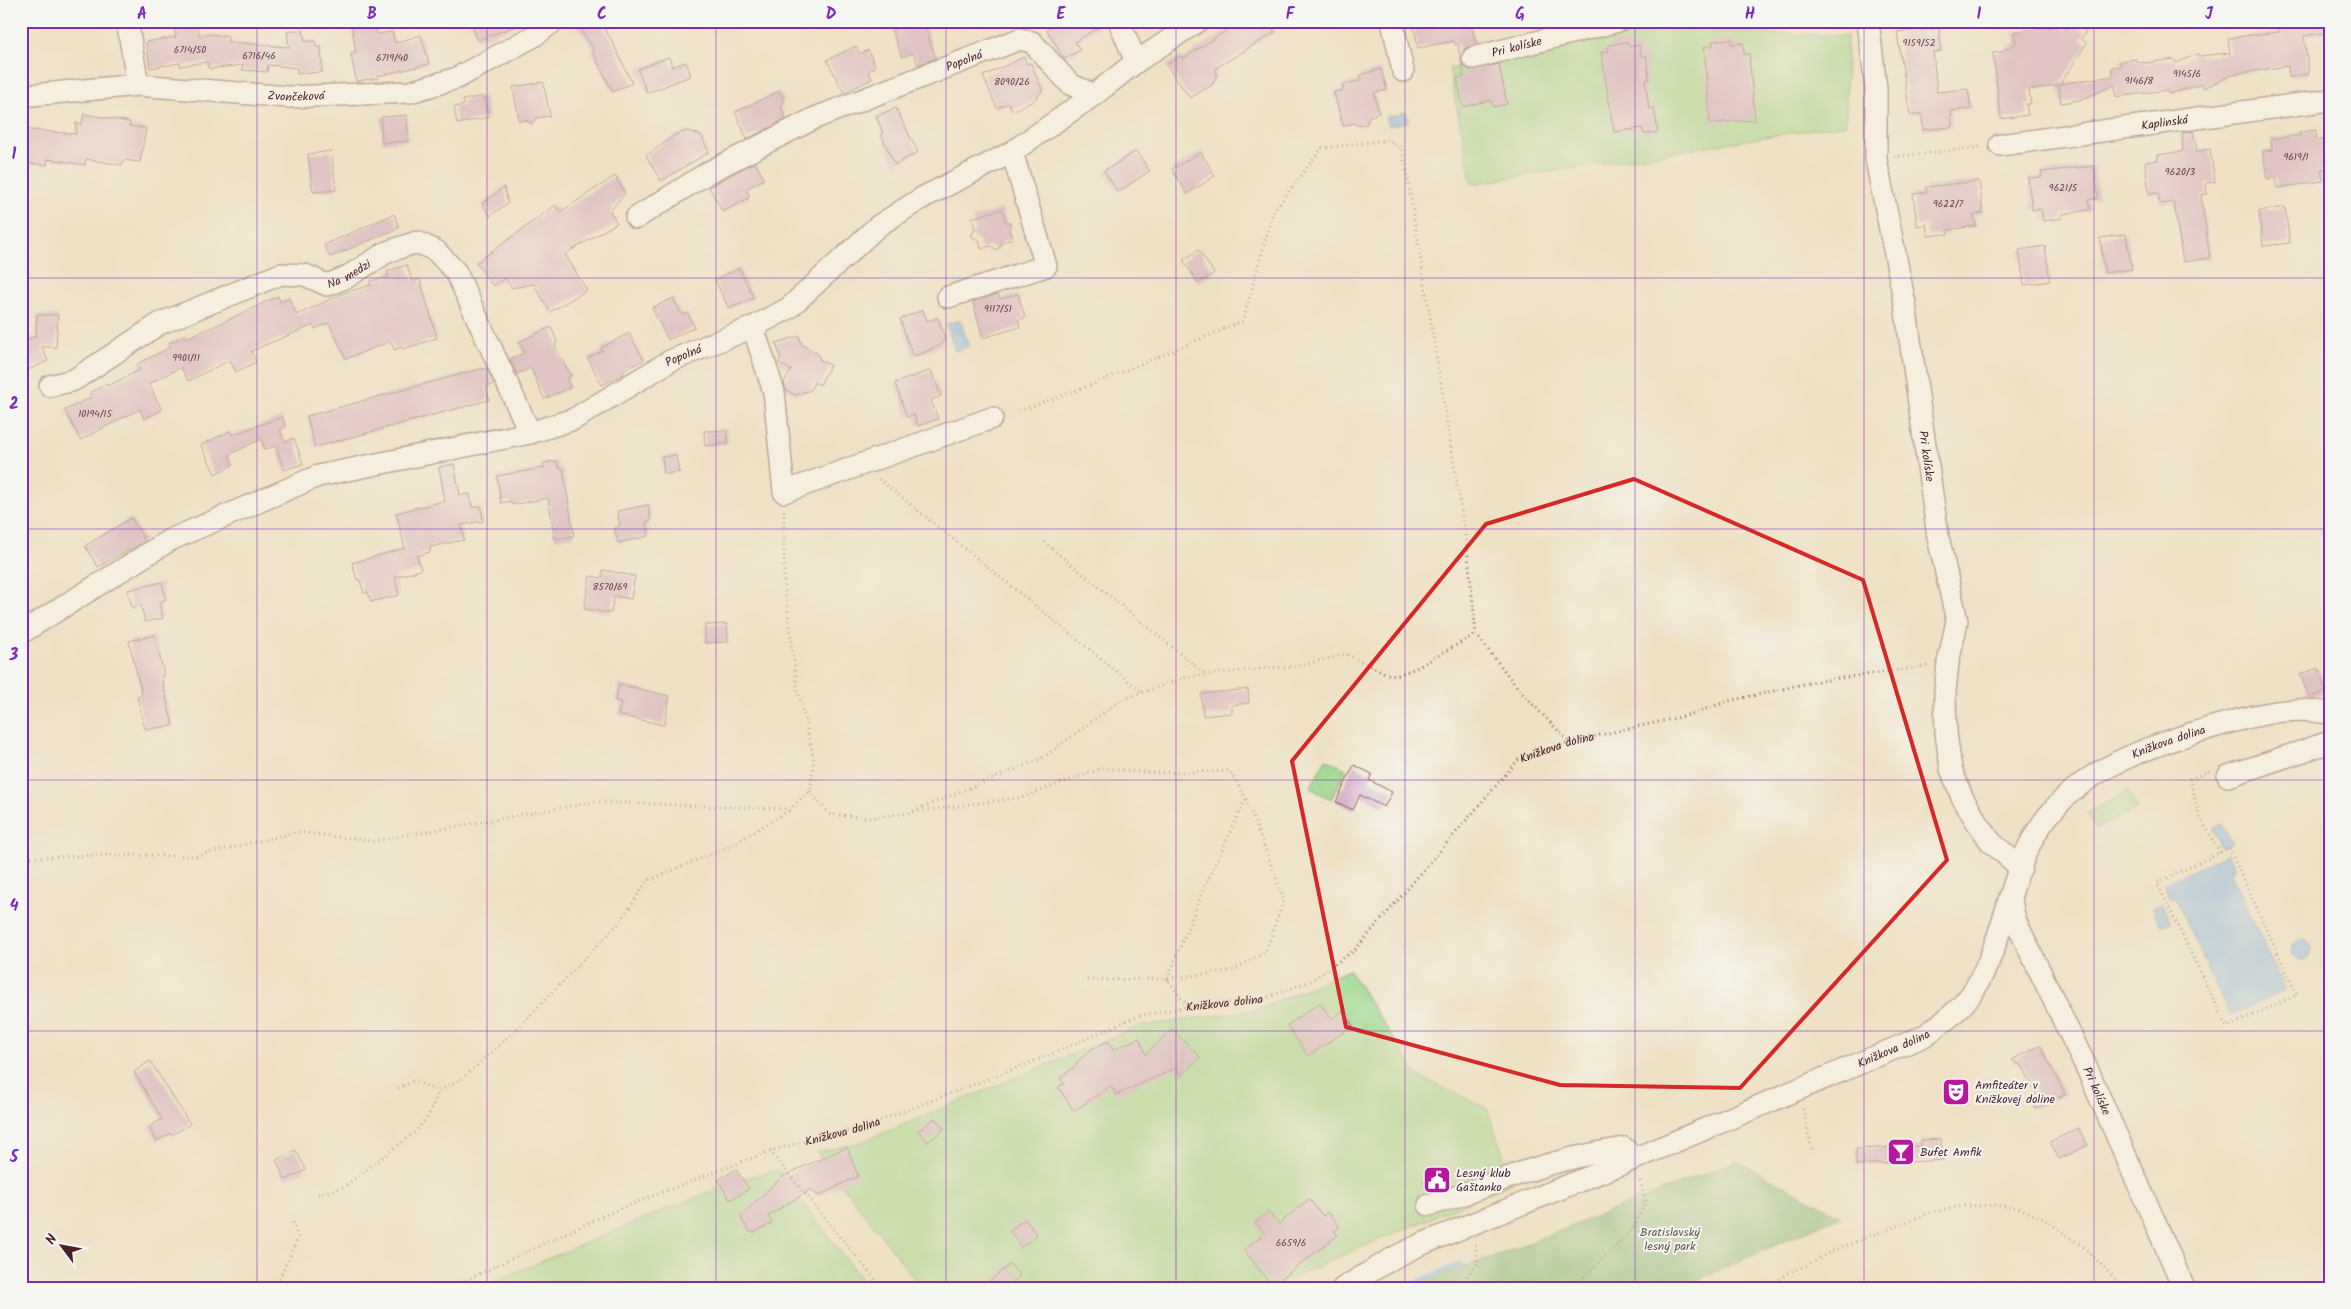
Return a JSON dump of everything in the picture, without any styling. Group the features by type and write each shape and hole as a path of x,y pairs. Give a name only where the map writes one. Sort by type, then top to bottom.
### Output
{"street":[{"path":"127,21 138,86"},
{"name":"Zvončeková","path":"21,96 138,86 289,97 410,92 457,78 534,36 554,21"},
{"path":"1118,21 1136,62"},
{"name":"Popolná","path":"21,633 170,540 318,476 530,433 574,419 670,361 753,327 790,308 878,226 922,198 1012,152 1094,95 1136,62 1198,21"},
{"path":"1392,21 1403,71"},
{"name":"Pri kolíske","path":"1473,58 1618,21"},
{"name":"Pri kolíske","path":"1868,21 1876,88 1876,159 1905,304 1938,537 1957,622 1948,663 1945,700 1946,733 1951,769 1962,797 1991,842 2021,868"},
{"name":"Popolná","path":"636,218 710,172 815,118 1020,39 1032,42 1070,84 1094,95"},
{"name":"Kaplinská","path":"2000,145 2330,100"},
{"path":"948,297 1046,266 1012,152"},
{"name":"Na medzi","path":"50,386 74,380 159,324 281,274 306,275 327,285 347,278 388,252 417,242 436,251 456,272 530,433"},
{"path":"753,327 774,392 784,492 862,466 992,418"},
{"name":"Knižkova dolina","path":"1343,1288 1396,1257 1924,1036 1946,1020 1973,992 1990,958 2010,895 2030,844 2044,819 2066,796 2105,768 2151,746 2244,718 2300,710 2330,713"},
{"path":"2221,773 2330,742"},
{"name":"Pri kolíske","path":"2010,895 2015,920 2093,1082 2184,1288"},
{"path":"1429,1205 1455,1198 1528,1170 1608,1150 1624,1148 1634,1159"}],"path":[{"path":"1019,411 1091,384 1244,321 1273,212 1322,148 1389,140 1402,148 1408,180 1468,546 1476,634 1520,691 1569,742"},
{"path":"1876,159 2000,145"},
{"path":"862,466 920,510 1142,692"},
{"path":"318,1194 344,1186 415,1132 429,1115 439,1091 462,1079 516,1030 621,921 647,881 730,846 790,809 810,791 814,760 798,686 784,582 784,492"},
{"path":"1044,542 1205,675"},
{"path":"907,813 1041,759 1121,700 1187,677 1295,667 1346,654 1387,674 1398,675 1418,667 1476,634"},
{"name":"Knižkova dolina","path":"442,1288 464,1281 616,1210 770,1151 866,1126 1042,1058 1138,1016 1188,1007 1263,999 1310,981 1356,950 1518,760 1569,742 1685,716 1729,701 1813,682 1948,663"},
{"path":"810,791 829,814 870,818 1024,797 1102,768 1153,773 1230,771 1246,799 1284,899 1266,951 1234,970 1167,979 1087,980"},
{"path":"2220,853 2199,815 2190,779 2221,773"},
{"path":"1167,979 1205,886 1246,799"},
{"path":"21,858 105,855 196,856 297,832 373,841 594,802 790,809"},
{"path":"2229,848 2296,995 2227,1027 2157,883 2220,853 2229,848"},
{"path":"1167,979 1188,1007"},
{"path":"398,1088 413,1080 439,1091"},
{"path":"1802,1102 1812,1150"},
{"path":"770,1151 882,1288"},
{"path":"1573,1288 1632,1230 1646,1202 1634,1159"},
{"path":"1767,1288 1788,1273 1810,1264 1830,1252 1929,1213 1963,1206 1993,1205 2018,1208 2044,1219 2086,1249 2124,1288"},
{"path":"280,1288 278,1282 298,1238 293,1222"},
{"path":"1452,1288 1464,1280 1478,1263 1479,1255 1470,1227"}],"highlighted area":[{"path":"1634,479 1863,580 1947,860 1740,1088 1560,1085 1346,1027 1292,761 1486,524"}],"green space":[{"path":"1633,28 1847,36 1846,124 1472,184 1449,69"},
{"path":"1326,759 1346,769 1331,799 1310,788"},
{"path":"2128,791 2137,808 2096,829 2087,813"},
{"path":"1349,970 1417,1075 1487,1108 1513,1183 1267,1288 921,1288 817,1152 859,1143 1140,1026 1257,1010"},
{"name":"Bratislavský lesný park","path":"1737,1161 1841,1216 1679,1288 1399,1288 1487,1259"},
{"path":"778,1170 868,1288 477,1288 737,1180"}],"water":[{"path":"1406,112 1409,121 1389,126 1385,119 1387,115 1390,117"},
{"path":"960,320 969,346 955,351 946,324"},
{"path":"2222,824 2232,843 2221,848 2212,828"},
{"path":"2227,854 2235,869 2230,871 2285,990 2230,1016 2175,897 2171,899 2164,884"},
{"path":"2163,903 2171,922 2161,927 2152,908"},
{"path":"2302,940 2309,943 2312,950 2309,957 2302,960 2295,957 2292,950 2295,943"}],"building":[{"path":"197,21 199,36 227,35 228,42 289,47 287,32 303,30 305,41 315,41 316,47 321,47 322,72 297,74 297,68 268,65 267,72 242,70 243,65 209,69 207,62 180,66 180,63 150,68 146,42 176,37 174,25"},
{"path":"351,21 374,21 377,34 392,32 395,43 421,35 429,64 378,76 379,78 356,81 351,54 356,53"},
{"path":"470,21 523,21 524,23 478,40"},
{"path":"574,21 599,21 611,39 632,83 613,92 592,51 594,49"},
{"path":"915,21 923,21 936,58 918,65 913,53 902,57 892,30"},
{"path":"1061,21 1107,22 1075,42 1080,50 1064,59 1047,30"},
{"path":"1240,21 1268,21 1275,32 1216,68 1217,75 1212,85 1190,98 1166,65 1181,56 1183,59"},
{"path":"1437,21 1470,21 1476,44 1464,49 1461,60 1458,44 1455,45 1454,41 1418,48 1414,26"},
{"path":"2277,21 2330,21 2330,32 2304,36 2309,74 2289,77 2288,66 2234,74 2204,88 2202,84 2169,94 2167,90 2116,97 2115,85 2080,100 2061,103 2059,85 2029,90 2031,104 2026,104 2028,115 2001,119 1993,53 2001,52 2016,43 2014,32 2052,27 2055,22 2066,30 2071,22 2086,32 2081,39 2087,43 2060,84 2113,76 2112,67 2121,66 2120,61 2136,59 2136,62 2146,63 2174,59 2176,63 2198,54 2199,56 2230,53 2228,38 2279,32"},
{"path":"1939,28 1941,51 1933,52 1937,92 1968,89 1971,109 1951,111 1952,127 1923,130 1922,114 1910,115 1897,32"},
{"path":"1732,39 1732,44 1743,43 1744,54 1749,54 1755,120 1710,123 1704,47 1713,46 1712,41"},
{"path":"1628,42 1629,47 1639,45 1641,56 1646,55 1649,79 1645,80 1649,109 1654,108 1658,132 1644,134 1642,128 1614,132 1601,52 1609,51 1608,45"},
{"path":"856,46 860,54 868,50 876,67 868,71 872,79 844,93 827,60"},
{"path":"669,57 672,67 686,62 691,76 647,93 638,69"},
{"path":"1024,57 1027,64 1031,63 1042,89 1041,93 1033,101 1012,111 1009,103 997,108 983,76"},
{"path":"1461,62 1464,67 1470,70 1499,64 1507,104 1493,107 1491,100 1463,107 1457,78 1464,77"},
{"path":"1381,69 1387,90 1374,93 1379,113 1370,116 1366,124 1359,126 1354,123 1343,126 1334,92 1343,90 1342,85 1361,80 1360,75"},
{"path":"543,82 550,116 536,118 532,124 526,120 519,121 513,87"},
{"path":"779,91 784,100 781,108 786,119 747,139 735,112"},
{"path":"484,96 489,117 457,124 454,107 464,105 463,100"},
{"path":"896,108 918,152 895,165 881,134 883,133 876,116"},
{"path":"84,114 130,122 129,126 146,128 140,162 124,160 122,165 86,159 85,165 48,159 47,165 21,163 21,129 76,134 76,123 82,124"},
{"path":"407,115 408,141 382,143 381,117"},
{"path":"2316,130 2317,141 2326,139 2330,168 2321,169 2323,181 2277,188 2276,178 2267,179 2263,151 2272,150 2271,139 2300,135 2300,132"},
{"path":"687,131 701,135 709,152 661,181 646,156 675,135"},
{"path":"2193,131 2197,151 2210,149 2215,182 2206,183 2207,194 2201,195 2210,258 2183,262 2174,202 2160,204 2158,193 2149,194 2145,162 2158,160 2158,155 2183,151 2182,133"},
{"path":"331,151 336,190 313,192 308,154"},
{"path":"1136,151 1150,171 1118,192 1104,171"},
{"path":"1201,152 1215,176 1187,194 1172,169"},
{"path":"755,162 764,179 746,189 750,197 723,212 709,187"},
{"path":"2094,166 2098,198 2089,200 2091,210 2062,214 2062,218 2043,221 2041,209 2032,210 2028,178 2042,177 2041,172"},
{"path":"615,176 625,193 610,211 617,223 565,254 587,290 550,312 534,284 512,288 505,278 493,286 476,263 556,205 560,212"},
{"path":"1979,181 1983,213 1974,215 1976,226 1947,230 1948,234 1928,236 1926,224 1917,226 1913,194 1927,192 1926,187"},
{"path":"504,187 508,203 490,216 482,204"},
{"path":"2285,207 2290,243 2263,246 2259,211"},
{"path":"1002,209 1006,222 1011,224 1009,229 1012,239 1002,242 998,250 990,246 981,249 979,240 971,236 975,229 972,218"},
{"path":"394,214 399,228 330,257 324,245"},
{"path":"2126,234 2132,269 2105,273 2100,238"},
{"path":"2045,246 2050,281 2024,285 2019,250"},
{"path":"1199,250 1214,273 1198,283 1183,260"},
{"path":"407,265 412,281 420,279 437,338 394,350 391,341 346,359 329,323 315,329 313,325 251,351 256,362 236,372 230,360 188,381 181,367 149,384 162,410 144,419 140,409 80,440 65,410 92,397 90,393 140,370 137,364 171,347 169,343 215,326 278,296 280,302 289,298 297,315 341,294 371,285 370,281 389,277 387,271"},
{"path":"739,268 754,298 729,309 715,280"},
{"path":"998,294 1000,299 1018,294 1025,318 1018,320 1020,327 983,338 973,302"},
{"path":"673,298 682,315 687,313 695,327 668,340 652,308"},
{"path":"923,310 927,321 938,318 945,338 941,345 913,357 900,319"},
{"path":"37,315 58,315 56,347 42,347 48,361 21,373 21,343 36,336"},
{"path":"551,327 557,341 555,346 571,376 567,378 570,388 544,399 531,368 517,374 510,359 524,353 519,342"},
{"path":"629,333 644,360 622,371 624,374 602,385 588,358 602,351 601,348"},
{"path":"799,336 802,345 818,354 820,360 830,365 820,385 814,382 811,390 796,395 786,390 784,383 791,370 778,363 781,359 776,343"},
{"path":"480,369 487,369 494,384 486,387 489,400 315,447 307,416"},
{"path":"931,370 941,396 931,400 938,419 918,426 914,414 907,417 895,383"},
{"path":"282,417 286,427 280,430 285,442 294,438 303,464 284,470 276,446 265,449 261,439 229,455 233,465 215,474 201,445 230,431 232,435"},
{"path":"727,430 728,444 705,446 704,431"},
{"path":"676,455 679,472 664,474 662,457"},
{"path":"557,461 559,468 563,468 574,536 555,539 548,498 512,505 511,501 501,503 497,476 544,468 543,463"},
{"path":"454,464 460,495 470,494 472,508 481,506 483,521 461,525 464,540 430,547 430,552 417,556 421,570 395,577 399,595 371,602 368,592 364,593 360,580 357,580 352,563 405,548 396,513 445,501 439,467"},
{"path":"648,505 651,521 646,522 649,536 618,543 614,527 620,526 617,511"},
{"path":"131,518 145,541 98,567 85,546"},
{"path":"603,570 635,576 631,599 614,596 611,613 584,609 590,576 602,578"},
{"path":"162,582 166,600 159,602 163,618 145,622 141,605 132,608 128,590"},
{"path":"727,624 728,642 705,643 705,625"},
{"path":"155,635 164,675 161,676 173,726 145,729 137,697 142,695 129,641"},
{"path":"2318,668 2326,692 2309,697 2300,674"},
{"path":"619,684 670,696 664,725 618,715 621,702 615,701"},
{"path":"1248,689 1249,703 1232,705 1232,713 1203,716 1201,694"},
{"path":"1354,765 1372,774 1369,780 1392,792 1384,807 1360,795 1353,810 1336,802"},
{"path":"1320,1003 1331,1019 1343,1011 1353,1026 1308,1056 1287,1025"},
{"path":"1172,1029 1200,1057 1182,1075 1176,1068 1116,1095 1111,1086 1074,1111 1058,1087 1064,1084 1060,1078 1077,1065 1076,1063 1092,1049 1108,1041 1113,1050 1139,1038 1146,1054"},
{"path":"2040,1045 2065,1094 2035,1109 2036,1093 2023,1067 2012,1060"},
{"path":"150,1061 190,1124 172,1135 171,1133 157,1141 149,1127 162,1119 134,1072"},
{"path":"935,1118 944,1129 928,1142 918,1131"},
{"path":"2078,1128 2088,1145 2059,1159 2050,1142"},
{"path":"1941,1139 1943,1160 1856,1165 1856,1149 1921,1146 1921,1140"},
{"path":"847,1147 858,1176 818,1196 811,1189 768,1216 772,1223 756,1232 750,1232 742,1220 742,1215 783,1176"},
{"path":"296,1150 306,1170 285,1180 276,1160"},
{"path":"736,1169 749,1189 730,1200 718,1180"},
{"path":"1438,1171 1446,1183 1430,1192 1423,1182"},
{"path":"1309,1199 1323,1216 1328,1212 1340,1227 1334,1231 1338,1235 1272,1286 1244,1250 1265,1233 1255,1223 1268,1212 1279,1224"},
{"path":"1025,1219 1037,1235 1021,1247 1010,1231"},
{"path":"1010,1264 1020,1276 1006,1288 981,1288"}],"waterway":[{"path":"1404,1288 1461,1264"}],"place":[{"name":"Amfiteáter v Knižkovej doline","path":"1956,1092"},
{"name":"Bufet Amfik","path":"1901,1152"},
{"name":"Lesný klub Gaštanko","path":"1437,1180"}]}
